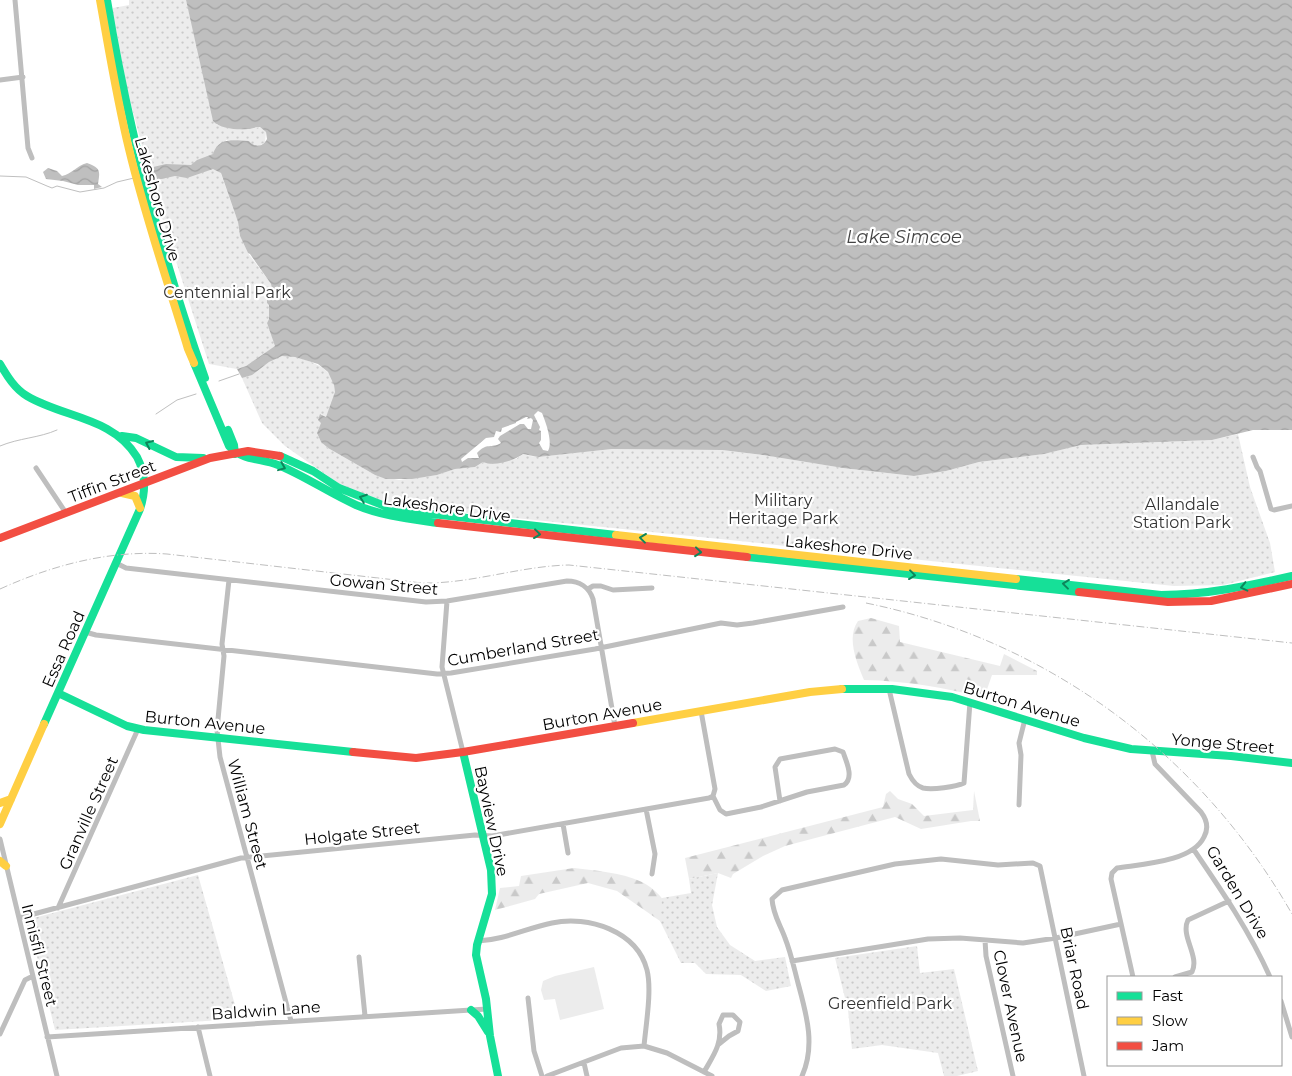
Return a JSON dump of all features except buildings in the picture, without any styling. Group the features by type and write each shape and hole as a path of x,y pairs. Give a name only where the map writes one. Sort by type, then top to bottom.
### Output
{"main road":[{"name":"Lakeshore Drive","path":"100,0 114,81 137,170 208,392"},
{"path":"107,0 120,84 137,170"},
{"path":"0,364 14,385 26,395 42,404 88,420 122,436 129,442 138,458 146,483"},
{"path":"208,392 234,444 235,454"},
{"path":"208,392 229,446 235,454"},
{"path":"122,436 136,438 176,457 210,458"},
{"name":"Lakeshore Drive","path":"235,454 248,451 276,454 313,471 339,488 358,496 406,511 444,516 1162,595 1201,594 1229,590 1292,576"},
{"name":"Lakeshore Drive","path":"235,454 254,461 274,464 304,476 335,495 364,508 393,516 444,524 1168,602 1211,601 1292,584"},
{"name":"Tiffin Street","path":"0,538 210,458 235,454"},
{"name":"Essa Road","path":"0,824 140,509 146,483"},
{"path":"120,492 134,494 140,509"},
{"name":"Burton Avenue","path":"58,693 127,726 138,729 416,758 463,752 828,689 889,689 935,694 970,702 1118,747 1152,751"},
{"name":"Yonge Street","path":"1152,751 1233,755 1292,763"},
{"name":"Bayview Drive","path":"463,752 491,870 490,904 478,941 476,955 498,1076"},
{"path":"0,803 11,799"},
{"path":"471,1010 478,1016 490,1036"}],"street":[{"path":"15,0 28,148 32,158"},
{"path":"0,80 23,77"},
{"path":"1253,457 1260,472 1270,509 1274,510 1292,506"},
{"path":"36,468 66,513"},
{"name":"Gowan Street","path":"116,563 126,568 420,602 446,601 567,581 576,582 588,589 593,586 613,590 652,588"},
{"name":"William Street","path":"229,580 222,644 224,650 218,738 221,765 291,1021"},
{"path":"588,589 594,603 615,726"},
{"name":"Bayview Drive","path":"446,601 441,662 463,752"},
{"name":"Cumberland Street","path":"85,632 96,635 443,674 601,647 721,623 753,623 844,607"},
{"path":"889,689 909,774 914,783 923,788 947,787 964,783 970,702"},
{"path":"701,711 715,789 713,796 720,810 726,814 761,807 780,801 808,792 846,784 850,775 843,752 835,749 780,759 775,767 780,801"},
{"path":"1019,805 1021,755 1019,743 1026,719"},
{"name":"Granville Street","path":"58,908 138,729"},
{"name":"Garden Drive","path":"1152,751 1155,764 1205,817 1207,823 1206,833 1201,843 1194,850 1252,939 1270,976"},
{"name":"Holgate Street","path":"18,918 246,857 483,835 492,836 713,796"},
{"path":"646,809 655,854 652,874"},
{"path":"563,824 568,853"},
{"name":"Innisfil Street","path":"0,839 3,864 57,1076"},
{"path":"1133,976 1111,876 1114,870 1118,868 1178,857 1194,850"},
{"name":"Briar Road","path":"792,961 785,938 772,910 772,899 782,890 896,864 941,859 998,865 1033,862 1040,866 1084,1076"},
{"path":"1180,976 1189,974 1195,965 1186,927 1188,920 1229,901"},
{"path":"478,941 492,940 553,923 569,921 601,926 622,936 635,947 647,969 649,983 644,1046"},
{"path":"802,1076 808,1056 810,1038 808,1021 792,961 928,939 960,938 1023,943 1121,924"},
{"name":"Clover Avenue","path":"985,940 986,956 1013,1076"},
{"path":"359,957 365,1016"},
{"path":"0,1034 25,980 33,976"},
{"path":"528,998 534,1051 542,1076"},
{"path":"1282,1005 1292,1036"},
{"name":"Baldwin Lane","path":"47,1037 487,1009"},
{"path":"704,1072 719,1044 721,1034 718,1024 723,1015 733,1015 740,1022 738,1031 719,1044"},
{"path":"198,1027 210,1076"},
{"path":"548,1076 622,1048 644,1046 667,1054 712,1076"},
{"path":"584,1063 587,1076"}],"green space":[{"name":"Centennial Park","path":"129,0 186,0 217,125 250,129 260,127 266,132 265,142 259,146 253,145 249,141 226,140 219,168 238,222 240,236 248,253 271,284 273,295 267,303 269,305 269,319 267,323 276,346 246,366 237,369 209,364 157,202 127,89 112,16 113,8 129,5"},
{"name":"Allandale Station Park","path":"288,355 319,366 325,370 334,382 335,394 332,404 326,417 321,414 318,420 322,422 317,433 321,442 375,475 399,480 475,467 483,462 516,459 523,454 538,457 612,449 722,450 843,468 914,476 946,471 979,462 1044,454 1081,445 1212,440 1238,434 1250,487 1270,543 1275,572 1223,585 1174,586 400,506 348,490 285,446 262,423 242,378 275,358"},
{"path":"871,618 899,626 900,642 1000,666 1004,654 1037,671 1037,675 992,675 984,698 924,685 864,680 854,650 853,635 858,621"},
{"path":"890,791 898,799 912,804 924,816 973,810 974,791 980,821 921,829 895,817 785,846 763,856 733,874 731,878 718,873 689,879 685,858 883,807 886,794"},
{"path":"574,868 626,876 642,882 651,888 659,895 672,913 690,954 660,921 617,891 588,883 539,894 535,899 495,910 500,888 519,886 521,876"},
{"path":"718,873 712,905 717,927 730,945 755,961 785,957 791,986 766,991 741,975 706,974 695,963 681,963 660,921 662,898 691,893 689,879"},
{"path":"198,875 239,1019 55,1030 36,952 30,939 26,920"},
{"name":"Greenfield Park","path":"917,946 920,973 954,969 978,1071 957,1076 944,1076 938,1053 882,1045 852,1049 848,1010 835,958"},
{"path":"594,967 604,1009 560,1020 555,999 544,1000 541,990 543,981 555,976"}],"water":[{"name":"Lake Simcoe","path":"186,0 1292,0 1292,430 1253,430 1212,440 1081,445 1044,454 979,462 946,471 914,476 843,468 722,450 612,449 538,457 523,454 504,463 493,464 483,462 475,467 455,469 437,475 412,479 386,479 375,475 321,442 317,433 321,423 318,420 320,414 326,417 335,392 328,372 318,364 295,357 282,356 269,362 252,375 242,378 237,369 246,366 275,346 267,323 269,319 269,305 267,299 273,294 271,284 248,253 240,236 238,222 221,173 213,169 187,178 175,176 152,181 149,168 166,164 191,165 197,160 213,154 219,145 227,141 249,141 259,146 267,139 266,132 260,127 234,129 220,126 213,121","holes":["538,411 542,413 548,432 550,443 548,451 543,450 539,443 541,431 534,415","526,417 533,420 531,429 528,429 524,424 520,424 500,436 498,439 501,443 480,450 477,453 479,458 468,458 462,462 461,459 486,438 494,437 496,431 501,432 502,428"]},
{"path":"87,163 97,168 98,184 102,187 94,189 94,185 78,185 46,179 43,172 48,168 57,171 62,176"}],"waterway":[{"path":"0,176 26,177 52,188 57,186 80,192 104,188 117,182 134,178"},
{"path":"219,381 239,374"},
{"path":"156,414 177,400 196,394"},
{"path":"0,446 57,430"}],"railway":[{"path":"0,589 61,566 103,557 145,553 422,583 459,581 532,568 569,565 1292,643"},
{"path":"866,603 933,620 996,645 1056,675 1113,712 1165,755 1212,803 1255,856 1292,914"}],"traffic: fast":[{"path":"107,0 125,96 147,191 174,285 205,378"},
{"path":"194,363 229,446 234,451 246,457 288,469 366,509 397,517 438,523"},
{"path":"0,364 8,378 27,396 101,426 115,434 127,444 137,457 143,476 144,489 140,509 44,724"},
{"path":"228,430 234,445 235,454"},
{"path":"122,436 136,438 176,457 203,458"},
{"path":"280,456 313,471 339,488 385,506 406,511 616,535"},
{"path":"747,557 1079,592"},
{"path":"1016,579 1161,595 1178,595 1211,592 1292,576"},
{"path":"842,689 892,689 952,697 1084,738 1131,749 1231,756 1292,763"},
{"path":"58,693 127,726 144,730 353,752"},
{"path":"463,752 491,870 492,894 477,945 476,955 486,999 490,1036 498,1076"},
{"path":"471,1010 478,1016 488,1032"}],"traffic: slow":[{"path":"100,0 113,75 135,174 188,349 194,363"},
{"path":"122,493 135,496 140,508"},
{"path":"616,535 1016,579"},
{"path":"633,723 810,692 842,689"},
{"path":"0,824 44,724"},
{"path":"0,803 11,799"},
{"path":"0,861 6,866"}],"traffic: jam":[{"path":"0,538 210,458 248,451 280,456"},
{"path":"438,523 747,557"},
{"path":"1079,592 1168,602 1211,601 1292,584"},
{"path":"353,752 416,758 463,752 633,723"}],"park label":[{"name":"Military Heritage Park","path":"783,509"}]}
